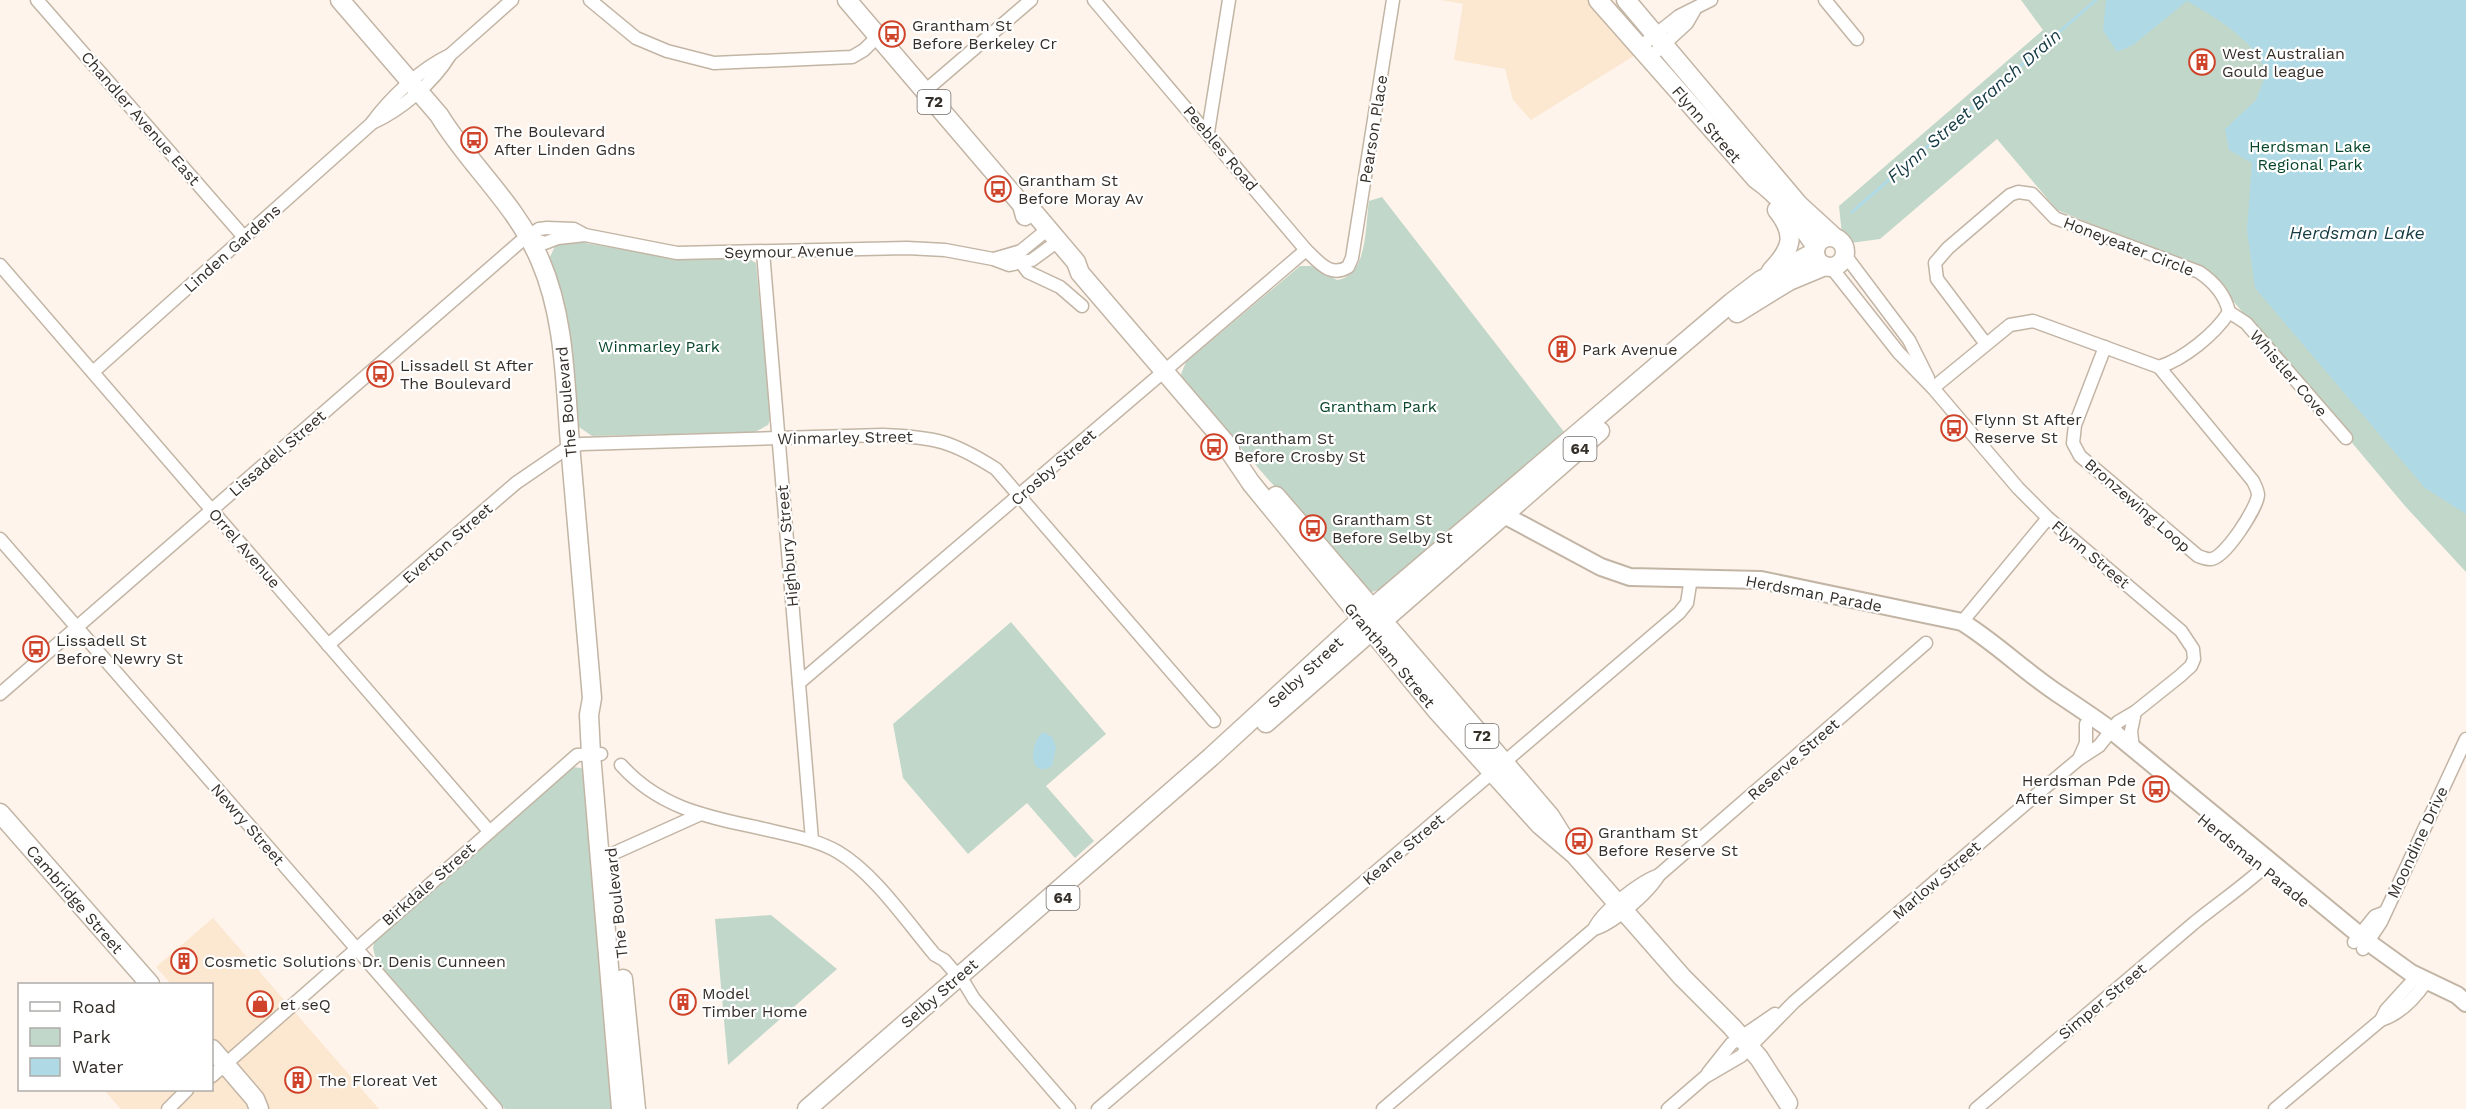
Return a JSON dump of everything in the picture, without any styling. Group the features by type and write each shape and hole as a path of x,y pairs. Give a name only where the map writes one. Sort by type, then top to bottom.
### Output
{"main road":[{"name":"The Boulevard","path":"327,0 411,90 439,115 452,136 513,210 529,238 550,288 559,323 592,698 589,715 609,856 636,1109"},
{"name":"The Boulevard","path":"340,0 411,90"},
{"name":"Grantham Street","path":"847,0 1022,205 1032,210 1049,237 1076,262 1080,273 1222,440 1259,476 1372,621 1498,768 1540,825 1575,855 1791,1106"},
{"name":"Flynn Street","path":"1598,0 1756,179 1790,209 1826,257"},
{"name":"Flynn Street","path":"1626,0 1799,205 1834,237 1821,239 1826,257"},
{"name":"64","path":"1756,179 1784,218 1791,239 1785,256 1761,280"},
{"name":"Selby Street","path":"820,1109 1761,280 1826,257"},
{"name":"Selby Street","path":"1500,510 1732,317 1826,257"},
{"name":"Herdsman Parade","path":"1500,510 1601,567 1616,573 1640,578 1761,580 1962,622 1987,638 2057,694 2086,724 2133,749 2265,863"},
{"name":"Herdsman Parade","path":"2057,694 2076,703 2107,734 2361,942 2452,1004 2465,1003"},
{"name":"Cambridge Street","path":"0,813 149,983"},
{"name":"The Boulevard","path":"609,856 621,1109"},
{"name":"Selby Street","path":"807,1109 962,986"},
{"path":"215,1064 249,1105 258,1109"}],"street":[{"name":"Chandler Avenue East","path":"37,0 244,237"},
{"name":"Linden Gardens","path":"93,372 370,124 386,117 440,60 450,55 512,0"},
{"path":"590,0 636,38 667,51 714,63 852,57 864,50 878,36"},
{"path":"925,91 1031,0"},
{"name":"Peebles Road","path":"1094,0 1306,250 1327,270 1335,272 1348,267 1352,258"},
{"path":"1208,132 1229,0"},
{"name":"Pearson Place","path":"1352,258 1394,0"},
{"path":"1645,52 1660,39 1678,16 1711,0"},
{"path":"1825,0 1857,39"},
{"name":"Honeyeater Circle","path":"1986,344 1937,279 1935,263 1948,248 2010,195 2018,192 2032,194 2055,218 2199,272 2209,279 2226,298 2229,312"},
{"name":"Seymour Avenue","path":"529,238 539,229 574,229 585,235 677,253 907,248 945,250 993,259 1008,265 1022,264 1028,272 1060,287 1082,306"},
{"path":"1022,264 1049,237"},
{"name":"Seymour Avenue","path":"993,259 1022,251 1049,237"},
{"name":"Lissadell Street","path":"0,694 519,242 529,238"},
{"name":"Crosby Street","path":"799,683 1306,250"},
{"name":"Highbury Street","path":"763,252 812,840"},
{"name":"Flynn Street","path":"1826,257 1909,340 1933,388"},
{"name":"Flynn Street","path":"1826,257 1899,353 1933,388 1988,456 2048,518 2181,631 2193,649 2191,666 2135,712 2118,722 2107,734"},
{"name":"Orrel Avenue","path":"0,265 489,831"},
{"path":"1933,388 2010,326 2033,321 2159,367 2175,362 2223,321 2229,312"},
{"name":"Whistler Cove","path":"2229,312 2246,322 2346,438"},
{"name":"Bronzewing Loop","path":"2105,347 2075,425 2073,443 2080,456 2189,549 2198,556 2211,560 2221,555 2232,542 2255,505 2258,494 2253,482 2159,367"},
{"name":"Winmarley Street","path":"570,446 883,435 927,436 965,449 996,469 1214,721"},
{"name":"Everton Street","path":"328,645 516,483 570,446"},
{"path":"1962,622 2048,518"},
{"name":"Newry Street","path":"0,539 496,1109"},
{"name":"Keane Street","path":"1098,1109 1679,613 1687,603 1691,578"},
{"name":"Reserve Street","path":"1383,1109 1594,929 1598,920 1620,907 1647,879 1659,874 1926,643"},
{"path":"2133,749 2131,731 2135,712"},
{"path":"2079,759 2086,742 2086,724"},
{"name":"Marlow Street","path":"1668,1109 2079,759 2099,746 2107,734"},
{"name":"Moondine Drive","path":"2361,942 2374,916 2384,913 2466,739"},
{"name":"Birkdale Street","path":"215,1064 239,1041 261,1030 577,755 596,754"},
{"path":"621,765 647,790 677,806 701,814 812,840 839,852 864,872 935,954 939,964 962,986 1069,1109"},
{"path":"609,856 701,814"},
{"name":"Simper Street","path":"1976,1109 2230,894 2240,890 2265,863"},
{"path":"2275,1109 2381,1020 2392,1016 2418,983"},
{"path":"173,1105 185,1091"},
{"path":"173,1105 193,1091"}],"shaded area":[{"path":"1441,0 1613,0 1653,44 1531,120 1513,100 1505,69 1454,60 1463,4"},
{"path":"213,918 379,1109 121,1109 105,1091 213,1091 213,983 170,983 156,967"}],"green space":[{"name":"Herdsman Lake Regional Park","path":"2021,0 2466,0 2466,572 2405,506 2208,271 2057,210 1997,139 1880,239 1843,244 1839,206 2043,30"},
{"name":"Grantham Park","path":"1382,197 1568,437 1381,589 1372,592 1364,589 1185,384 1181,374 1186,362 1300,266 1311,266 1337,280 1347,276 1355,269 1363,248 1369,201"},
{"name":"Winmarley Park","path":"574,241 678,259 749,259 756,263 771,417 768,425 755,432 592,436 579,427 569,332 560,288 550,257 556,244"},
{"path":"1011,622 1106,734 1046,786 1094,841 1075,858 1027,803 968,854 903,778 893,724"},
{"path":"573,767 581,768 588,775 616,1109 505,1109 376,960 373,948 375,938"},
{"path":"771,915 837,969 728,1065 715,919"}],"water":[{"name":"Herdsman Lake","path":"2106,0 2466,0 2466,514 2425,488 2255,288 2247,230 2252,163 2229,150 2225,129 2256,100 2267,72 2260,60 2233,30 2187,1 2133,45 2117,52 2103,30"},
{"path":"1043,732 1052,737 1056,747 1052,766 1044,769 1035,765 1033,759 1035,745"}],"waterway":[{"name":"Flynn Street Branch Drain","path":"1852,212 2096,0"}],"place":[{"name":"Grantham St Before Berkeley Cr","path":"892,34"},
{"name":"West Australian Gould league","path":"2202,62"},
{"name":"The Boulevard After Linden Gdns","path":"474,140"},
{"name":"Grantham St Before Moray Av","path":"998,189"},
{"name":"Park Avenue","path":"1562,349"},
{"name":"Lissadell St After The Boulevard","path":"380,374"},
{"name":"Flynn St After Reserve St","path":"1954,428"},
{"name":"Grantham St Before Crosby St","path":"1214,447"},
{"name":"Grantham St Before Selby St","path":"1313,528"},
{"name":"Lissadell St Before Newry St","path":"36,649"},
{"name":"Herdsman Pde After Simper St","path":"2156,789"},
{"name":"Grantham St Before Reserve St","path":"1579,841"},
{"name":"Cosmetic Solutions Dr. Denis Cunneen","path":"184,961"},
{"name":"Model Timber Home","path":"683,1002"},
{"name":"et seQ","path":"260,1004"},
{"name":"The Floreat Vet","path":"298,1080"}]}
